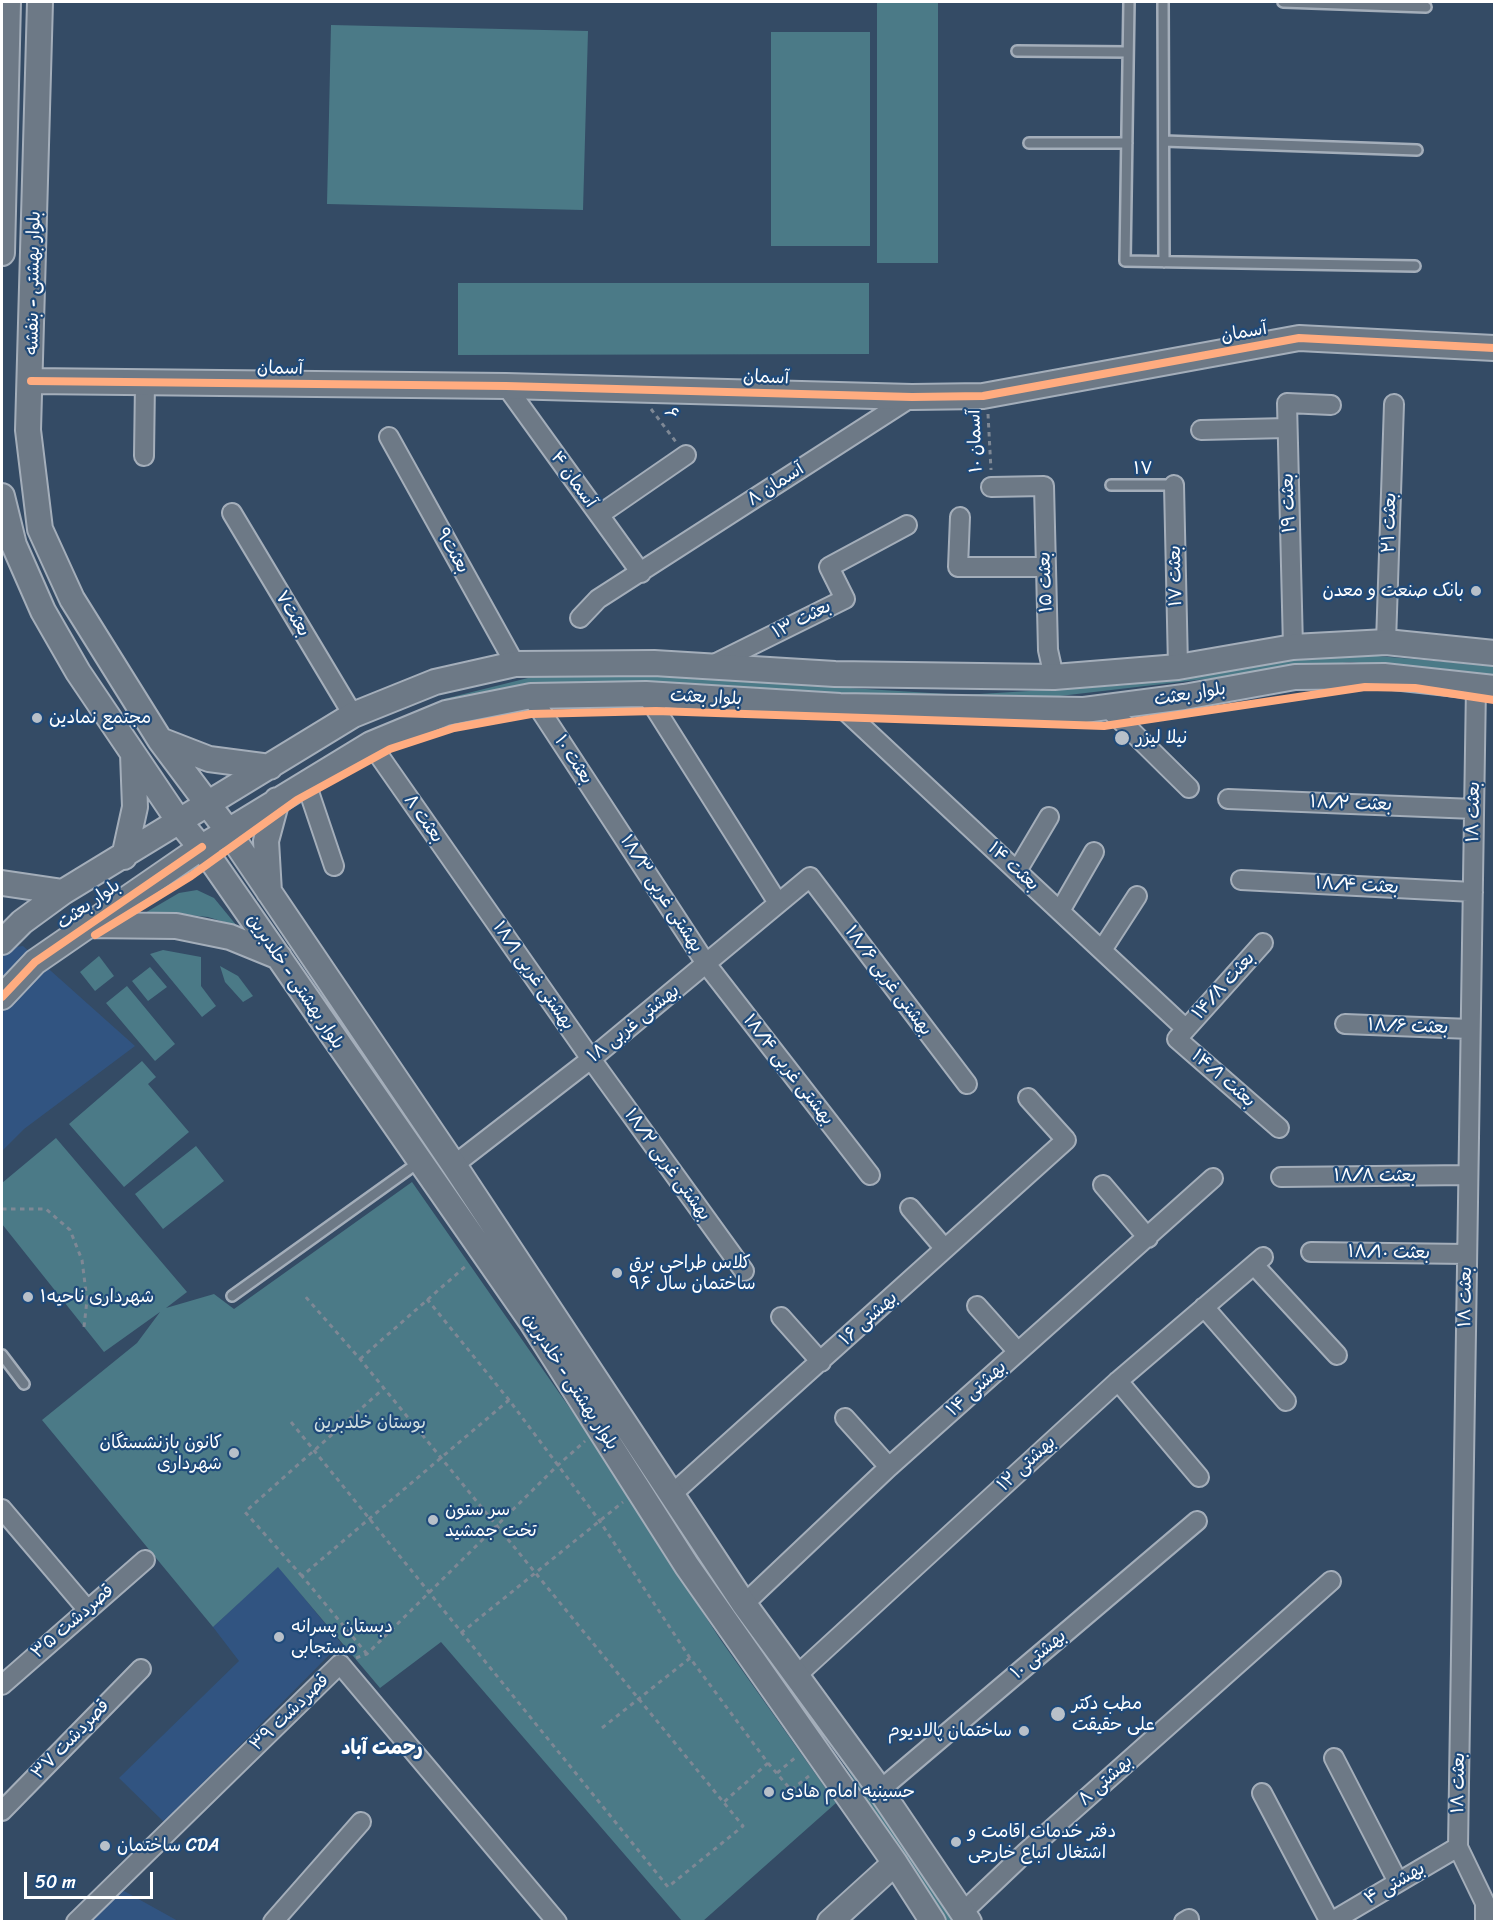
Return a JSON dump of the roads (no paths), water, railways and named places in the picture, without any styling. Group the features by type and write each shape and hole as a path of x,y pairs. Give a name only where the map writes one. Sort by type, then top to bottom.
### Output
{"main road":[{"name":"بلوار بهشتی - بنفشه","path":"2,253 3,76 8,2"},
{"name":"بلوار بهشتی - بنفشه","path":"40,2 28,430 40,529 72,599 160,740 228,831"},
{"name":"آسمان","path":"31,381 506,386 912,397 987,394 1299,338 1494,348"},
{"path":"2,496 8,548 78,672 133,754 135,807 124,857"},
{"name":"بلوار بعثت","path":"2,942 22,922 63,892 124,857 178,820 270,767 353,715 429,684 515,664 712,665 835,674 1054,677 1178,667 1293,647 1386,642 1494,653"},
{"name":"بلوار بعثت","path":"2,998 35,962 85,925 202,847 371,744 440,715 531,696 646,694 840,706 1054,710 1184,697 1295,677 1383,676 1485,687"},
{"path":"1054,677 1054,710"},
{"path":"429,684 440,715"},
{"path":"160,740 209,759 270,767"},
{"name":"بلوار بهشتی - خلدبرین","path":"133,754 178,820 202,847 312,1004 339,1047 484,1252 600,1428 804,1748 896,1863 933,1922"},
{"path":"269,894 266,841 277,800"},
{"name":"بلوار بهشتی - خلدبرین","path":"228,831 454,1165 744,1604 880,1790 966,1917"},
{"path":"2,883 63,892"},
{"path":"85,925 176,926 230,937 279,957"},
{"path":"312,1004 333,989"},
{"path":"804,1748 830,1723"},
{"path":"831,1922 896,1863"}],"street":[{"path":"144,456 146,382"},
{"name":"۴ آسمان","path":"506,386 641,573"},
{"name":"۸ آسمان","path":"580,618 598,599 912,397"},
{"name":"بعثت ۱۹","path":"1293,647 1287,404 1331,405"},
{"name":"۲۱ بعثت","path":"1386,642 1394,404"},
{"path":"1201,430 1287,428"},
{"name":"بعثت۹","path":"388,437 515,664"},
{"path":"598,515 686,455"},
{"name":"بعثت ۱۷","path":"1174,485 1178,667"},
{"name":"بعثت ۱۵","path":"992,487 1044,486 1048,650 1054,677"},
{"name":"بعثت۷","path":"232,513 353,715"},
{"path":"960,517 958,567 1045,567"},
{"name":"۱۳ بعثت","path":"712,665 845,599 829,567 907,525"},
{"name":"بعثت ۱۸","path":"1485,687 1474,809 1458,1847 1490,1903"},
{"path":"646,694 778,903"},
{"name":"۱۰ بعثت","path":"531,696 615,824"},
{"name":"بعثت ۱۴","path":"840,706 1186,1029"},
{"path":"1107,706 1189,789"},
{"name":"۸ بعثت","path":"371,744 474,893"},
{"path":"306,783 334,866"},
{"name":"۱۸/۲ بعثت","path":"1228,799 1474,809"},
{"path":"1017,871 1049,817"},
{"name":"بهشتی غربی ۱۸/۳","path":"615,824 707,965"},
{"path":"1060,911 1094,852"},
{"name":"بهشتی غربی ۱۸","path":"454,1165 591,1059 707,965 810,877"},
{"name":"بهشتی غربی ۱۸/۶","path":"810,877 967,1084"},
{"name":"۱۸/۴ بعثت","path":"1241,880 1473,892"},
{"name":"بهشتی غربی ۱۸/۱","path":"474,893 591,1059"},
{"path":"1102,950 1137,896"},
{"name":"۱۴/۸ بعثت","path":"1186,1029 1263,943"},
{"name":"بهشتی غربی ۱۸/۴","path":"707,965 870,1175"},
{"name":"۱۸/۶ بعثت","path":"1345,1024 1470,1029"},
{"name":"۱۴/۱ بعثت","path":"1186,1029 1177,1039 1279,1128"},
{"name":"بهشتی غربی ۱۸/۲","path":"591,1059 744,1271"},
{"name":"۱۶ بهشتی","path":"671,1495 1066,1140 1028,1098"},
{"name":"۱۸/۸ بعثت","path":"1281,1177 1468,1176"},
{"name":"۱۴ بهشتی","path":"744,1604 889,1467 1213,1178"},
{"path":"1103,1185 1148,1238"},
{"path":"910,1208 945,1249"},
{"name":"۱۸/۱۰ بعثت","path":"1311,1252 1467,1254"},
{"name":"۱۲ بهشتی","path":"796,1676 1118,1381 1258,1261 1337,1355"},
{"path":"978,1306 1018,1352"},
{"path":"1204,1307 1286,1401"},
{"path":"781,1317 821,1362"},
{"path":"1118,1381 1199,1477"},
{"path":"844,1418 889,1467"},
{"path":"2,1509 86,1608"},
{"name":"۱۰ بهشتی","path":"880,1790 1197,1521"},
{"name":"قصردشت ۳۵","path":"2,1684 86,1608 145,1560"},
{"name":"۸ بهشتی","path":"966,1917 1026,1852 1332,1581"},
{"name":"قصردشت ۳۹","path":"76,1922 340,1664 557,1922"},
{"name":"قصردشت ۳۷","path":"2,1811 141,1669"},
{"path":"1334,1758 1398,1882"},
{"path":"1262,1793 1330,1922"},
{"path":"273,1922 361,1822"},
{"name":"۴ بهشتی","path":"1330,1922 1458,1847"},
{"path":"1485,1922 1490,1903"}],"lane":[{"path":"1129,2 1125,261 1415,266"},
{"path":"1163,2 1164,262"},
{"path":"1283,2 1426,7"},
{"path":"1017,51 1128,52"},
{"path":"1164,141 1417,150"},
{"path":"1029,143 1126,143"},
{"name":"۱۷","path":"1111,485 1174,485"},
{"path":"232,1296 421,1161"},
{"path":"2,1355 24,1384"}],"place":[{"name":"بانک صنعت و معدن","path":"1476,591"},
{"name":"مجتمع نمادین","path":"37,718"},
{"name":"نیلا لیزر","path":"1122,738"},
{"name":"کلاس طراحی برق ساختمان سال ۹۶","path":"617,1273"},
{"name":"شهرداری ناحیه۱","path":"28,1297"},
{"name":"کانون بازنشستگان شهرداری","path":"234,1453"},
{"name":"سر ستون تخت جمشید","path":"433,1520"},
{"name":"دبستان پسرانه مستجابی","path":"279,1637"},
{"name":"مطب دکتر علی حقیقت","path":"1058,1714"},
{"name":"ساختمان پالادیوم","path":"1024,1731"},
{"name":"حسینیه امام هادی","path":"769,1792"},
{"name":"دفتر خدمات اقامت و اشتغال اتباع خارجی","path":"956,1842"},
{"name":"ساختمان CDA","path":"105,1846"}],"district":[{"name":"رحمت آباد","path":"382,1749"}],"park label":[{"name":"بوستان خلدبرین","path":"370,1423"}]}
